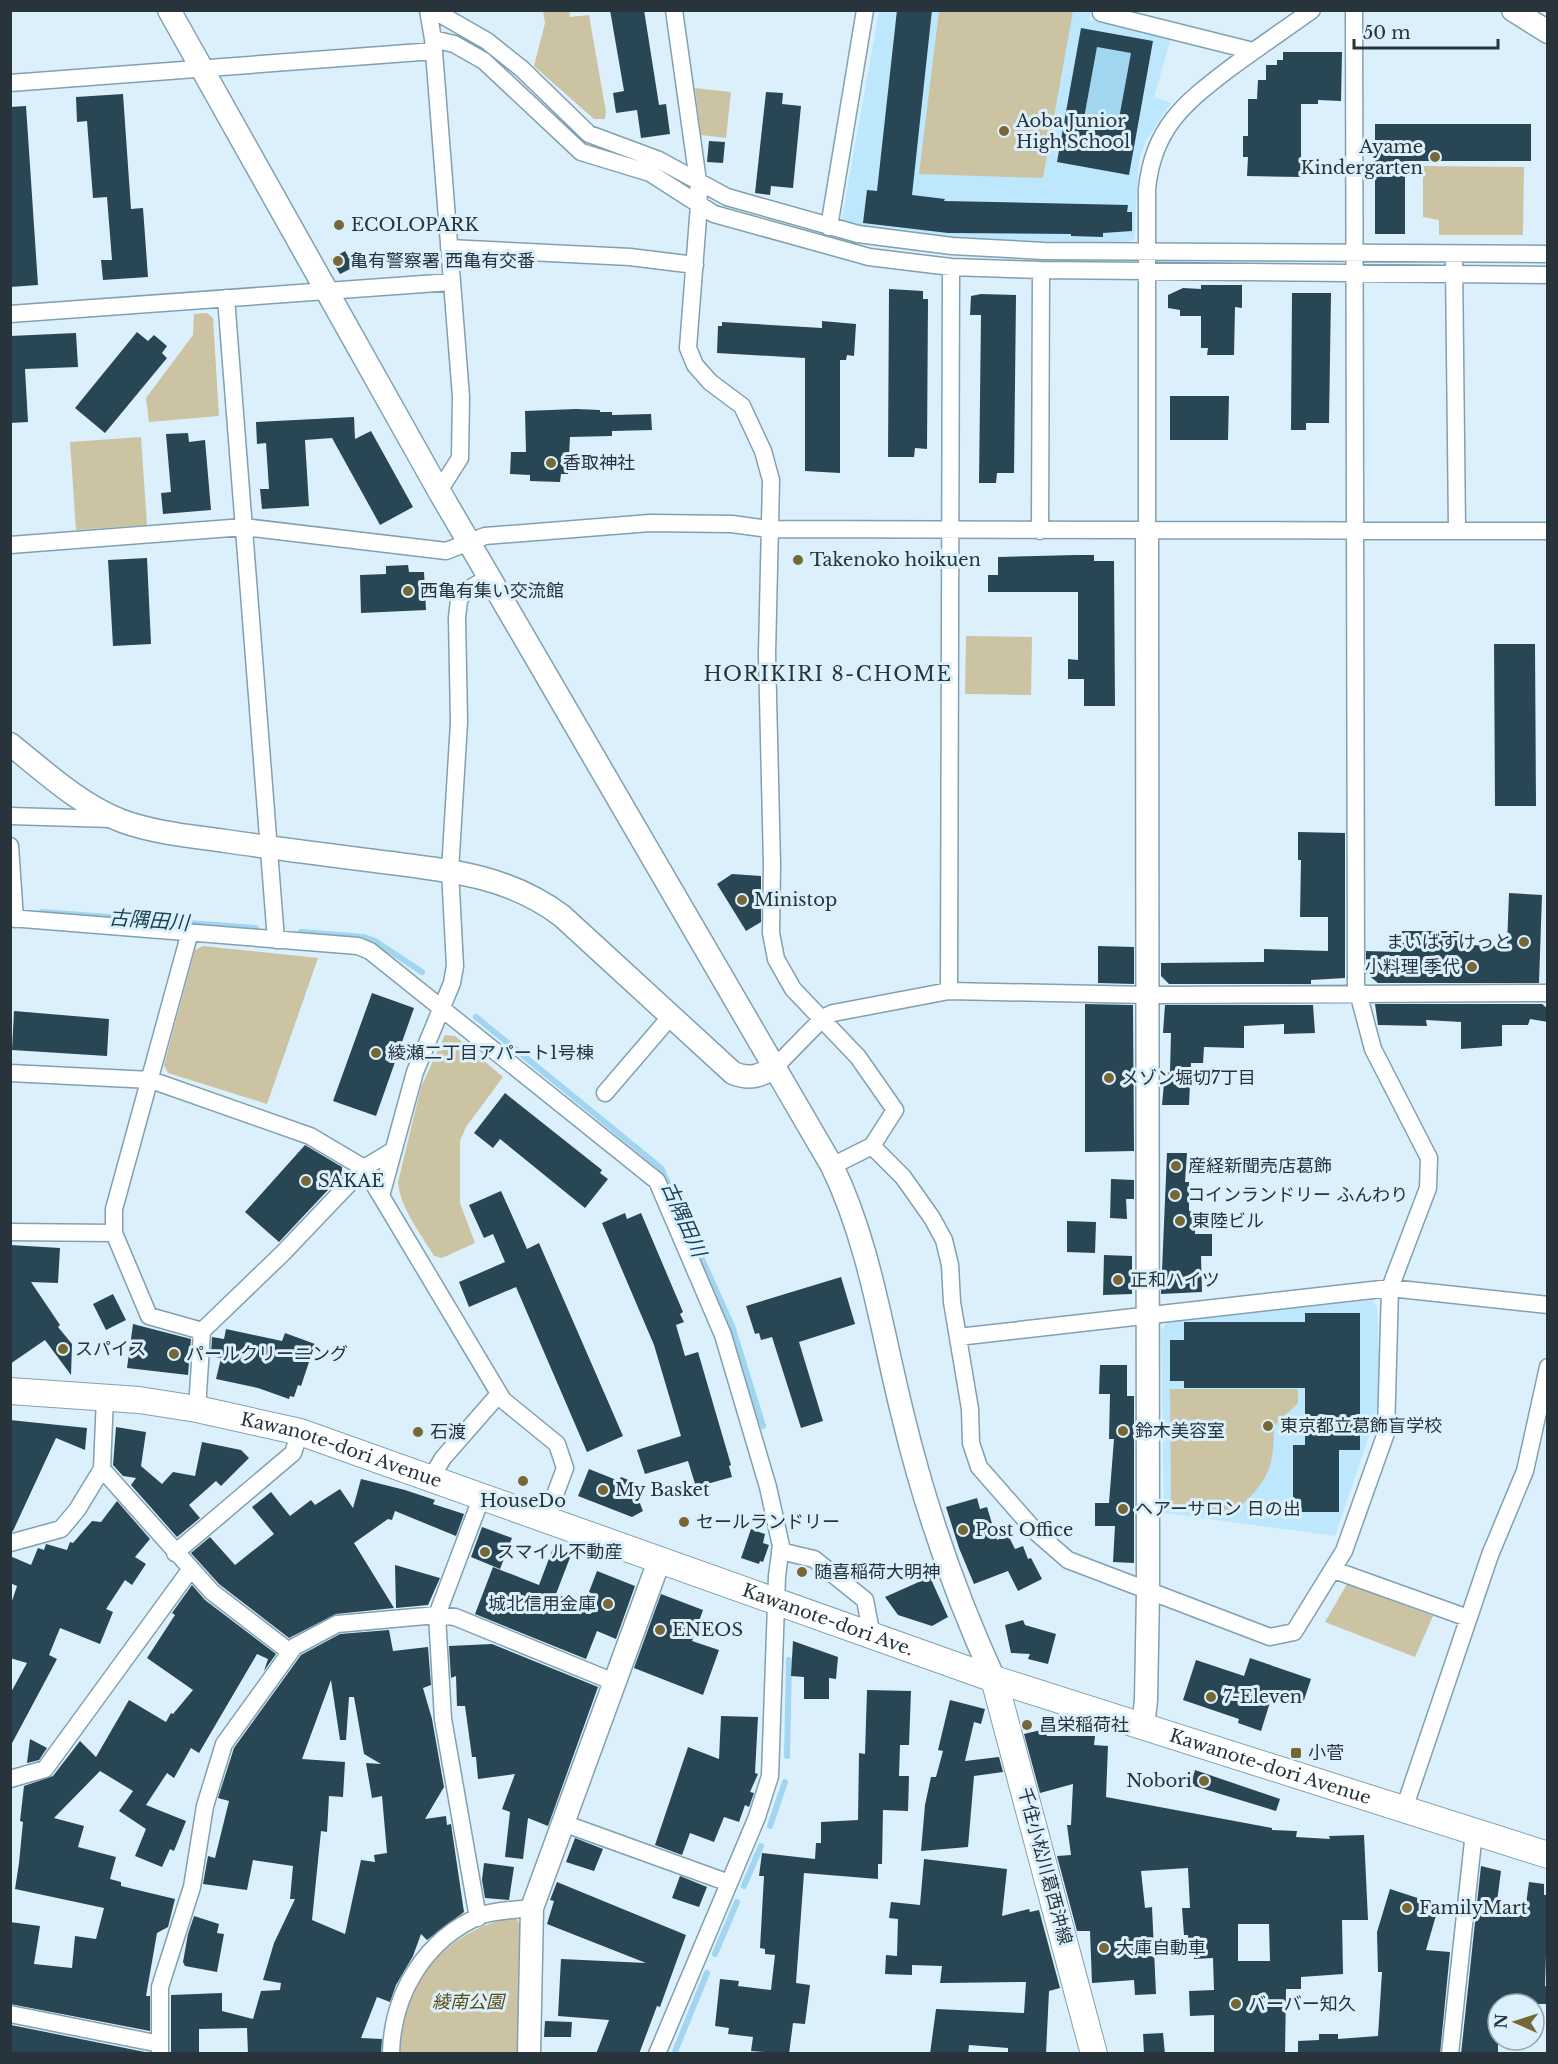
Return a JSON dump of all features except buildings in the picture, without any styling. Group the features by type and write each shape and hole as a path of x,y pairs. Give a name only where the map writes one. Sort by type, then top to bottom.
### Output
{"main road":[{"name":"Kawanote-dori Avenue","path":"10,1391 105,1397 197,1409 300,1432 660,1561"},
{"name":"Kawanote-dori Ave.","path":"660,1561 994,1679"},
{"name":"Kawanote-dori Avenue","path":"994,1679 1548,1855"},
{"name":"千住小松川葛西沖線","path":"994,1679 1094,2054"}],"street":[{"path":"169,10 439,491 832,1166 869,1268 926,1507 948,1571 994,1679"},
{"path":"428,10 434,45 460,397 460,458 439,491"},
{"path":"433,10 487,41 522,69 589,134 659,160 727,197 829,227 890,239 952,246 1147,252 1548,254"},
{"path":"674,10 698,181 699,205 688,348 695,365 710,382 742,406 763,452 771,480 767,654 772,865 771,933 776,959 793,989 858,1057 895,1110 872,1146 832,1166"},
{"path":"829,227 865,10"},
{"path":"1102,10 1101,13 1253,51"},
{"path":"1143,1727 1146,1700 1148,1592 1147,252 1149,173 1158,143 1183,105 1253,51 1312,10"},
{"path":"872,1146 903,1177 932,1218 944,1240 950,1265 952,1302 970,1409 971,1443 979,1467 1037,1533 1068,1560 1270,1637 1294,1632 1344,1551 1386,1432 1390,1288 1428,1188 1429,1158 1373,1048 1358,994 1354,10"},
{"path":"1513,10 1548,32"},
{"path":"10,83 202,69 454,44 484,61 581,152 650,173 714,214 821,246 869,257 951,267 1041,270 1548,275"},
{"path":"449,248 630,257 695,265"},
{"path":"1454,254 1456,529"},
{"path":"949,991 951,267"},
{"path":"1040,531 1041,270"},
{"path":"10,314 451,282"},
{"path":"226,298 276,940"},
{"path":"10,545 244,527 446,550 468,540 485,536 653,523 732,524 769,529 1147,532 1456,529 1548,531"},
{"path":"381,1196 415,1072 452,983 455,966 450,871 459,722 459,600 465,591 490,578"},
{"path":"10,744 71,792 120,820"},
{"path":"10,816 120,820 169,833 450,871 493,880 540,899 562,916 733,1073 744,1078 760,1076 776,1067 823,1018 833,1013 949,991 1148,995 1548,993"},
{"path":"10,846 13,919 358,946 370,951 657,1181 723,1335 768,1486 780,1551 770,1776 757,1817 657,2054"},
{"path":"190,932 114,1209 114,1233 149,1316 202,1331"},
{"path":"605,1093 671,1016"},
{"path":"10,1073 151,1080 310,1136 364,1168 499,1394 557,1444 565,1468 546,1519"},
{"path":"197,1409 202,1331 283,1253 364,1168 393,1151"},
{"path":"10,1232 114,1233"},
{"path":"958,1337 1390,1288 1548,1305"},
{"path":"1404,1809 1490,1556 1525,1471 1548,1367"},
{"path":"431,1478 443,1458 499,1394"},
{"path":"10,1543 61,1529 78,1510 102,1469 105,1397"},
{"path":"175,1553 293,1453 300,1432"},
{"path":"102,1469 212,1592 290,1652"},
{"path":"478,1918 442,1719 437,1614 482,1496"},
{"path":"780,1551 814,1559 866,1600 872,1636"},
{"path":"529,2054 532,1908 660,1561"},
{"path":"11,1780 45,1769 190,1570"},
{"path":"1334,1570 1468,1618"},
{"path":"10,2014 160,2049 160,1988 192,1887 205,1806 224,1744 294,1647 337,1624 437,1614 455,1617 614,1682"},
{"path":"563,1823 729,1883"},
{"path":"1450,2054 1474,1832"},
{"path":"391,2054 398,2010 412,1972 436,1943 478,1918 532,1908"}],"shaded area":[{"name":"Aoba Junior High School","path":"879,11 1091,11 1089,20 1171,38 1154,97 1171,103 1146,140 1139,160 1134,238 1127,245 956,240 845,225 842,218"},
{"path":"1097,47 1131,53 1118,124 1084,118"},
{"name":"東京都立葛飾盲学校","path":"1372,1300 1377,1307 1381,1401 1335,1536 1164,1513 1161,1330 1168,1321"}],"green space":[{"path":"543,11 569,11 570,17 589,15 606,112 605,119 594,119 534,66 545,23"},
{"path":"939,11 1073,11 1043,178 919,174"},
{"path":"695,88 731,92 726,138 701,135"},
{"path":"1423,166 1524,167 1523,235 1439,235 1439,220 1423,217"},
{"path":"207,313 213,318 219,416 149,422 146,398 193,335 194,314"},
{"path":"141,437 147,525 76,530 70,442"},
{"path":"966,636 1032,637 1031,695 965,694"},
{"path":"203,946 318,958 267,1104 168,1073 164,1065 195,950"},
{"path":"445,1035 455,1036 503,1077 466,1127 460,1141 460,1203 475,1243 442,1258 434,1256 412,1220 403,1201 398,1182 421,1087"},
{"path":"1170,1389 1298,1389 1298,1403 1274,1426 1273,1453 1267,1473 1255,1491 1236,1510 1173,1508 1171,1505"},
{"path":"1347,1584 1433,1616 1415,1657 1325,1622"},
{"name":"綾南公園","path":"515,1917 521,1925 520,2053 400,2054 402,2029 408,2005 418,1983 432,1964 449,1947 469,1933 491,1923"}],"waterway":[{"name":"古隅田川","path":"42,912 256,928"},
{"name":"古隅田川","path":"301,932 364,937 375,941 422,972"},
{"name":"古隅田川","path":"476,1017 661,1168 732,1326 763,1426"},
{"name":"古隅田川","path":"787,1756 789,1660"},
{"name":"古隅田川","path":"770,1826 785,1782"},
{"name":"古隅田川","path":"744,1886 761,1846"},
{"name":"古隅田川","path":"715,1954 737,1902"},
{"name":"古隅田川","path":"674,2054 707,1973"}],"place":[{"name":"Aoba Junior High School","path":"1004,131"},
{"name":"Ayame Kindergarten","path":"1435,157"},
{"name":"ECOLOPARK","path":"339,225"},
{"name":"亀有警察署 西亀有交番","path":"338,261"},
{"name":"香取神社","path":"551,463"},
{"name":"Takenoko hoikuen","path":"798,560"},
{"name":"西亀有集い交流館","path":"408,591"},
{"name":"Ministop","path":"742,900"},
{"name":"まいばすけっと","path":"1524,942"},
{"name":"小料理 季代","path":"1472,967"},
{"name":"綾瀬二丁目アパート1号棟","path":"376,1053"},
{"name":"メゾン堀切7丁目","path":"1109,1078"},
{"name":"産経新聞売店葛飾","path":"1176,1166"},
{"name":"SAKAE","path":"306,1181"},
{"name":"コインランドリー ふんわり","path":"1175,1195"},
{"name":"東陸ビル","path":"1180,1221"},
{"name":"正和ハイツ","path":"1118,1280"},
{"name":"スパイス","path":"63,1349"},
{"name":"パールクリーニング","path":"174,1354"},
{"name":"東京都立葛飾盲学校","path":"1268,1426"},
{"name":"鈴木美容室","path":"1123,1431"},
{"name":"石渡","path":"418,1432"},
{"name":"HouseDo","path":"523,1481"},
{"name":"My Basket","path":"603,1490"},
{"name":"ヘアーサロン 日の出","path":"1123,1509"},
{"name":"セールランドリー","path":"684,1522"},
{"name":"Post Office","path":"963,1530"},
{"name":"スマイル不動産","path":"485,1552"},
{"name":"随喜稲荷大明神","path":"802,1572"},
{"name":"城北信用金庫","path":"608,1604"},
{"name":"ENEOS","path":"660,1630"},
{"name":"7-Eleven","path":"1211,1697"},
{"name":"昌栄稲荷社","path":"1027,1725"},
{"name":"小菅","path":"1296,1753"},
{"name":"Nobori","path":"1204,1781"},
{"name":"FamilyMart","path":"1407,1908"},
{"name":"大庫自動車","path":"1104,1948"},
{"name":"バーバー知久","path":"1236,2004"}],"district":[{"name":"HORIKIRI 8-CHOME","path":"828,674"}]}
